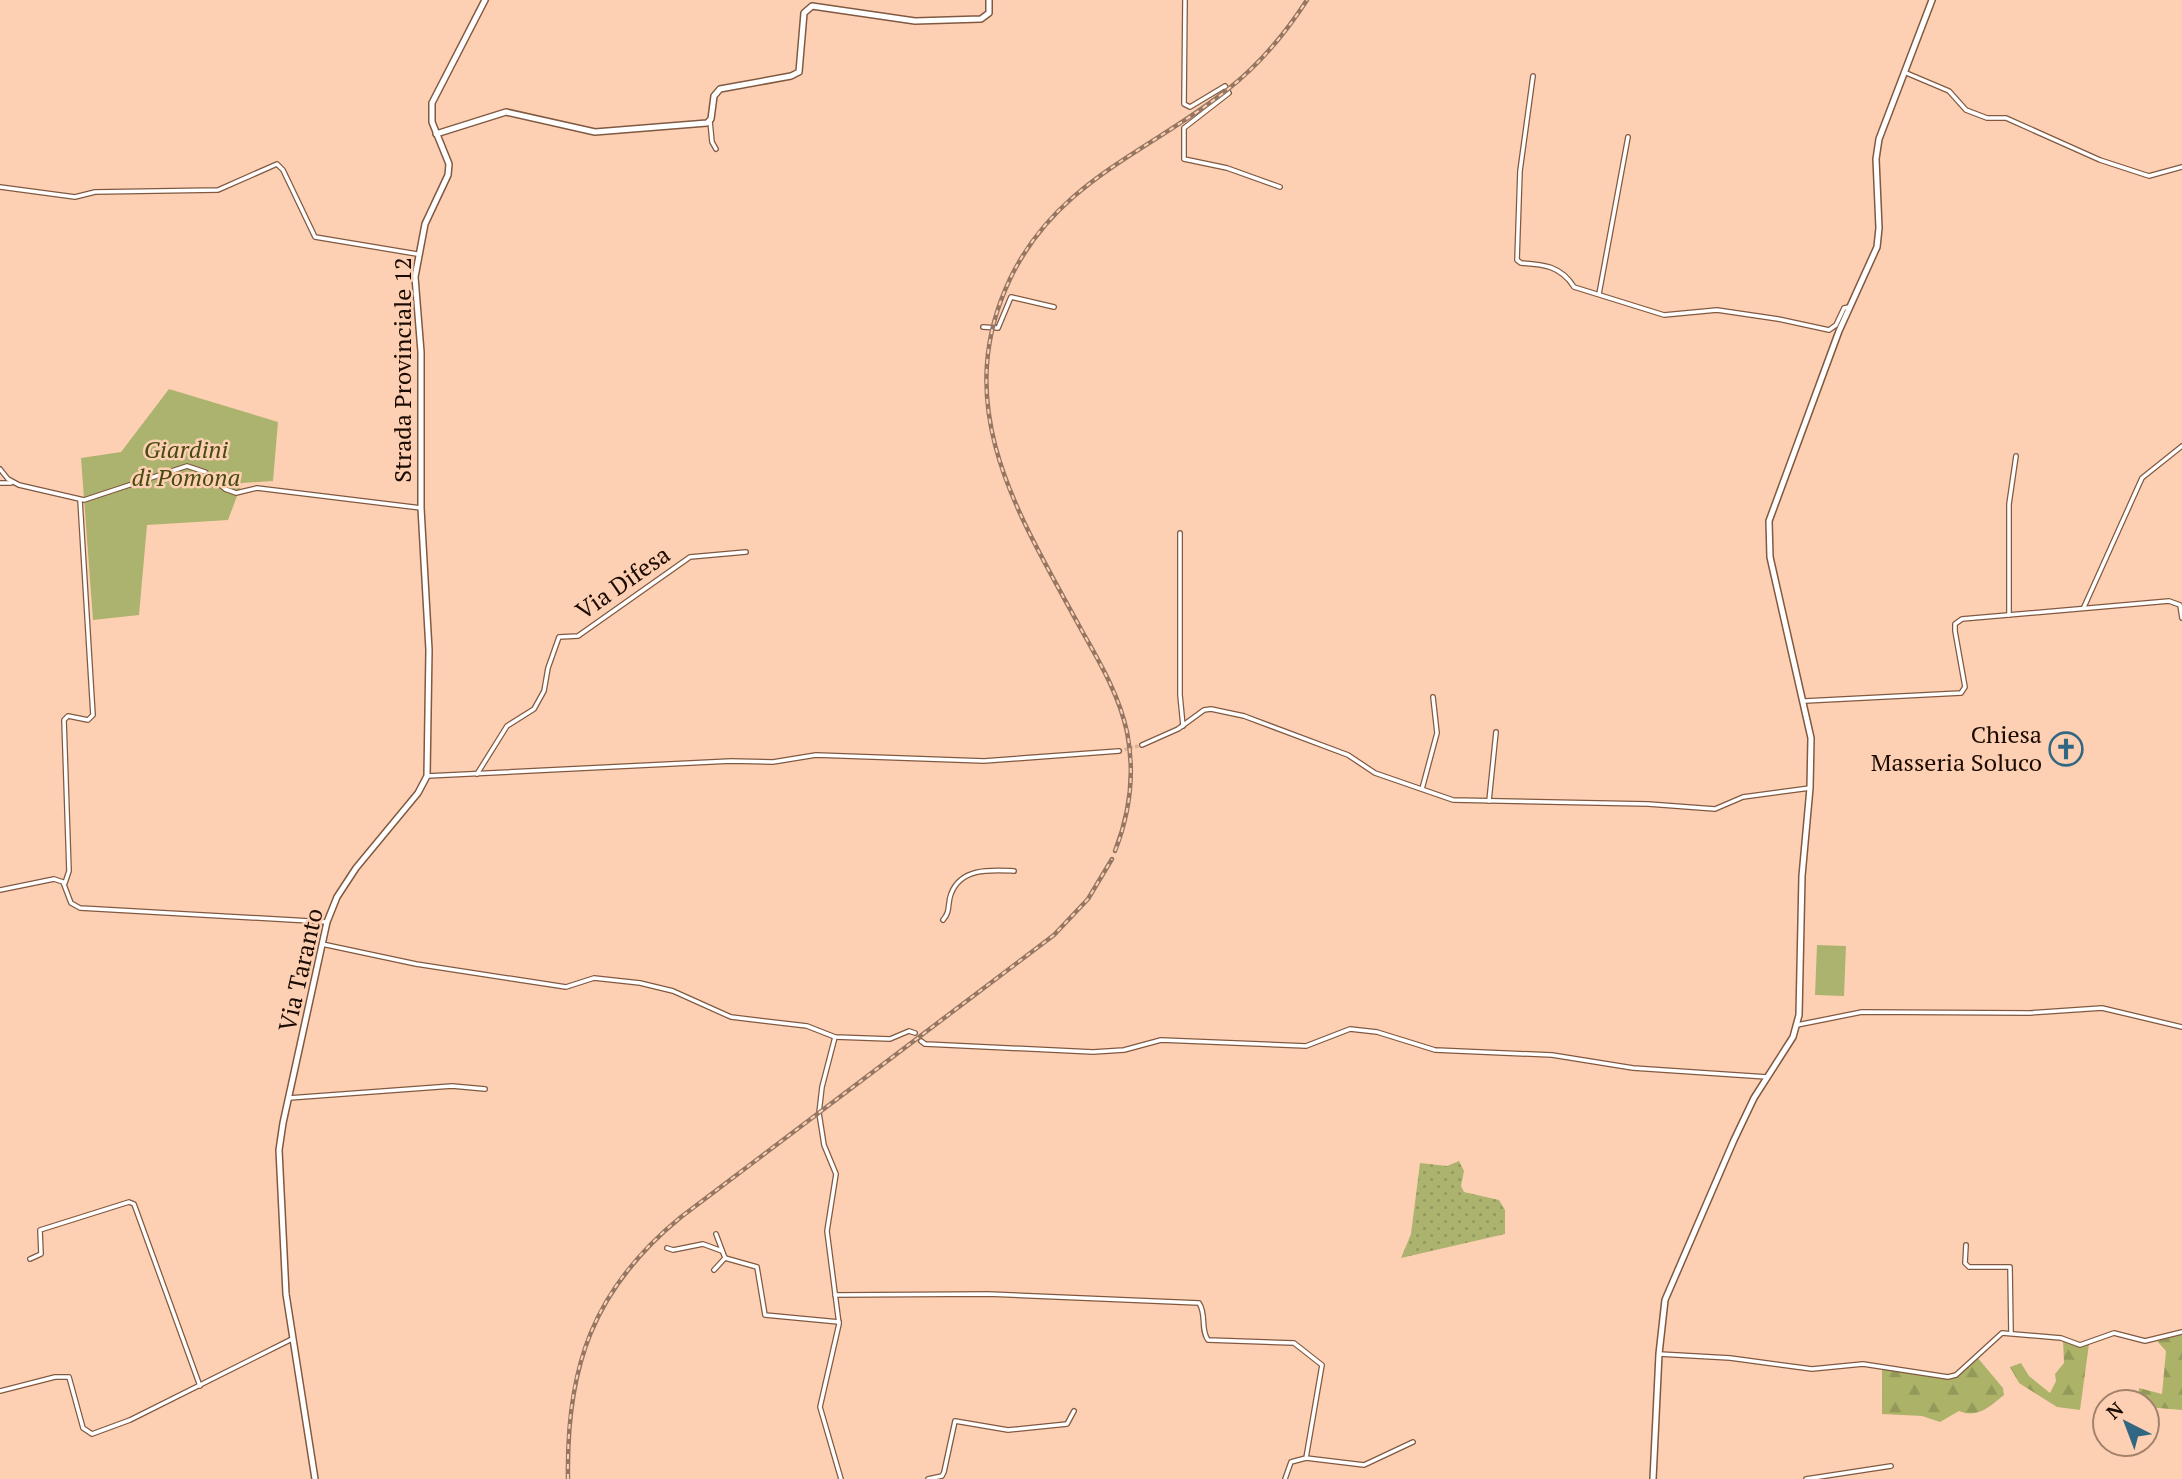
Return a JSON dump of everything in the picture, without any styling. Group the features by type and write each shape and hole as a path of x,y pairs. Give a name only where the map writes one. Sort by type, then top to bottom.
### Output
{"street":[{"name":"Strada Provinciale 12","path":"427,776 428,636 421,508 421,352 415,277 417,254 431,208 448,175 447,156 436,134 431,111 438,87 476,23 485,0"},
{"path":"716,149 712,142 710,121 713,96 720,89 791,76 799,72 804,13 812,6 915,21 981,19 989,13 989,0"},
{"path":"1185,0 1184,104 1190,107 1222,87 1229,93 1184,128 1184,159 1227,168 1279,187"},
{"path":"1653,1479 1658,1354 1665,1300 1734,1139 1754,1098 1769,1077 1797,1025 1801,1001 1802,876 1810,788 1811,738 1805,701 1770,557 1769,521 1849,307 1877,247 1877,149 1932,0"},
{"path":"1904,72 1950,91 1966,110 1987,118 2006,118 2100,160 2149,176 2182,167"},
{"path":"1533,76 1520,171 1517,260 1556,268 1567,275 1574,286 1664,315 1717,310 1829,330 1836,325 1844,308 1849,307"},
{"path":"436,134 506,112 596,132 710,121"},
{"path":"1599,294 1628,137"},
{"path":"0,187 75,197 95,192 218,190 277,164 315,237 417,254"},
{"path":"984,327 998,328 1011,297 1054,307"},
{"path":"2084,608 2142,478 2175,449 2181,448"},
{"path":"2009,615 2009,504 2016,456"},
{"path":"0,483 13,482 89,500 187,466 205,472 225,489 236,492 257,488 421,508"},
{"path":"0,469 13,482"},
{"path":"80,500 93,715 88,720 68,716 64,720 69,871 65,883 71,903 80,908 327,922"},
{"path":"1180,533 1180,695 1183,726"},
{"name":"Via Difesa","path":"477,774 507,726 526,716 539,700 559,637 578,636 690,557 746,552"},
{"path":"1805,701 1961,693 1965,687 1955,624 1962,619 2175,601 2179,605 2182,618"},
{"path":"1422,789 1437,733 1433,697"},
{"path":"1142,745 1183,726 1204,710 1212,709 1244,716 1348,755 1375,773 1453,800 1648,804 1715,809 1742,797 1810,788"},
{"path":"1489,801 1496,732"},
{"path":"427,776 731,761 761,762 816,755 984,761 1119,751"},
{"name":"Via Taranto","path":"315,1479 286,1294 279,1150 327,922 351,876 418,793 427,776"},
{"path":"943,920 950,909 951,893 965,878 982,870 1014,871"},
{"path":"0,890 54,879 65,883"},
{"path":"322,944 415,964 566,988 594,978 640,983 673,991 732,1017 807,1026 835,1037 890,1039 909,1031 915,1033"},
{"path":"1797,1025 1862,1012 2021,1013 2102,1008 2182,1027"},
{"path":"921,1041 925,1044 1093,1052 1124,1050 1161,1040 1306,1046 1350,1029 1377,1032 1435,1050 1552,1055 1633,1068 1769,1077"},
{"path":"835,1037 822,1087 819,1113 821,1136 836,1174 827,1231 839,1322 820,1407 841,1479"},
{"path":"289,1098 452,1086 485,1089"},
{"path":"30,1259 41,1254 40,1230 129,1202 134,1204 200,1386"},
{"path":"716,1234 725,1258"},
{"path":"667,1248 670,1250 703,1244 722,1251"},
{"path":"1966,1245 1965,1264 1969,1267 2010,1267 2011,1333"},
{"path":"725,1258 757,1267 765,1315 839,1322"},
{"path":"714,1270 725,1258"},
{"path":"835,1295 988,1294 1199,1303 1204,1310 1204,1332 1208,1340 1294,1343 1319,1361 1321,1372 1306,1458"},
{"path":"1658,1354 1730,1358 1812,1369 1863,1364 1953,1377 2002,1333 2061,1338 2080,1345 2113,1333 2145,1341 2182,1332"},
{"path":"0,1391 55,1377 69,1377 83,1428 89,1435 130,1420 292,1339"},
{"path":"928,1479 942,1476 944,1472 955,1421 1011,1430 1066,1424 1071,1421 1074,1411"},
{"path":"1285,1479 1291,1462 1306,1458 1364,1465 1413,1442"},
{"path":"1806,1479 1891,1466"}],"green space":[{"name":"Giardini di Pomona","path":"169,389 278,422 273,481 242,483 228,520 147,525 139,615 93,620 81,458 121,452"},
{"path":"1817,945 1846,946 1844,996 1815,995"},
{"path":"1459,1161 1464,1171 1461,1186 1464,1192 1499,1200 1505,1210 1505,1234 1401,1258 1411,1234 1420,1163 1447,1166"},
{"path":"2182,1334 2182,1410 2161,1408 2166,1351 2157,1341"},
{"path":"2063,1339 2078,1345 2089,1344 2080,1410 2057,1407 2019,1383 2010,1367 2021,1363 2029,1376 2050,1393 2056,1381 2055,1374 2064,1363"},
{"path":"1977,1357 2003,1388 2004,1395 1989,1407 1972,1413 1959,1411 1940,1422 1922,1416 1882,1414 1882,1368 1950,1379"}],"tunnel":[{"path":"1119,751 1142,745"}],"railway":[{"path":"1115,851 1130,793 1131,763 1127,732 1108,680 1036,547 1000,462 989,418 987,373 993,327 1010,279 1030,245 1052,217 1106,171 1197,112 1239,80 1271,48 1307,0"},
{"path":"568,1479 572,1401 591,1333 606,1302 651,1244 681,1217 1054,935 1088,899 1112,859"}],"place":[{"name":"Chiesa Masseria Soluco","path":"2066,749"}]}
